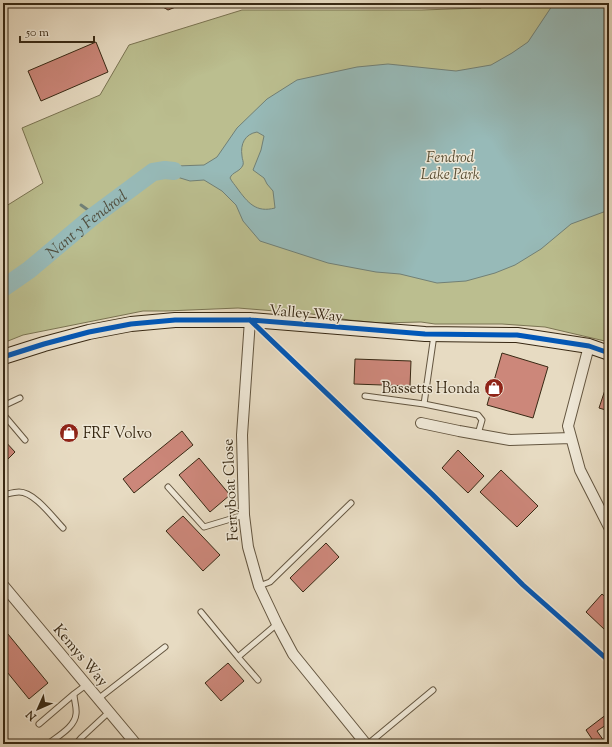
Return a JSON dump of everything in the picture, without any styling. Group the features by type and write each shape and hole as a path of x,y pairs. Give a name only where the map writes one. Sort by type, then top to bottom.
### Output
{"street":[{"name":"Valley Way","path":"3,357 89,332 131,324 175,320 250,320 434,334 517,335 589,346 609,353"},
{"name":"Ferryboat Close","path":"250,320 242,435 244,516 248,547 259,586 277,624 294,654 367,744"},
{"path":"589,346 568,426 580,470 609,527"},
{"path":"421,423 510,440 571,438"},
{"name":"Kemys Way","path":"3,586 136,744"}],"lane":[{"path":"424,404 434,334"},
{"path":"365,396 424,404 478,415 482,420 478,434"},
{"path":"3,406 20,398"},
{"path":"3,414 24,440"},
{"path":"168,487 204,527 244,516"},
{"path":"3,495 20,492 30,495 40,503 63,528"},
{"path":"259,586 270,582 351,503"},
{"path":"201,612 258,680"},
{"path":"238,656 277,624"},
{"path":"98,699 165,647"},
{"path":"39,724 86,685"},
{"path":"367,744 433,690"},
{"path":"48,744 73,723 77,712 74,694"},
{"path":"76,744 109,712"}],"green space":[{"name":"Fendrod Lake Park","path":"487,3 609,3 609,342 545,327 502,324 435,324 421,322 380,323 312,314 238,308 143,311 23,335 3,343 3,208 43,183 22,128 100,95 129,45 242,10 422,10 481,8"}],"water":[{"path":"554,3 609,3 609,210 571,224 541,249 515,265 495,273 466,281 437,283 400,274 376,272 328,263 260,241 243,221 236,205 222,191 204,180 190,181 177,177 174,171 176,166 204,165 217,157 237,128 267,99 297,80 357,67 388,64 456,71 491,65 528,42","holes":["257,132 264,136 261,150 253,170 264,178 273,191 275,208 268,209 253,206 230,178 232,174 243,165 242,147 246,137"]}],"building":[{"path":"156,3 186,3 168,10"},
{"path":"96,42 108,72 41,101 28,71"},
{"path":"502,353 548,367 533,418 487,405"},
{"path":"355,359 411,361 410,386 354,384"},
{"path":"607,384 609,384 609,411 599,408"},
{"path":"182,431 193,445 134,493 123,479"},
{"path":"3,439 15,452 3,464"},
{"path":"458,450 484,476 468,493 442,468"},
{"path":"199,458 230,495 210,512 179,475"},
{"path":"501,470 538,506 517,527 480,492"},
{"path":"183,516 220,555 203,571 166,531"},
{"path":"326,543 339,557 303,592 290,578"},
{"path":"602,594 609,600 609,625 605,630 586,612"},
{"path":"3,628 48,683 29,699 3,667"},
{"path":"228,663 244,681 221,701 205,683"},
{"path":"607,714 609,717 609,723 597,731 606,744 585,744 592,739 586,730"}],"waterway":[{"name":"Nant y Fendrod","path":"3,288 29,270 91,218 153,172 165,170 174,171"},
{"path":"81,205 88,210 99,212"}],"cycle path":[{"path":"3,357 89,332 131,324 175,320 250,320 425,334 517,335 589,346 609,353"},
{"path":"250,320 432,494 523,585 609,661"}],"place":[{"name":"Bassetts Honda","path":"494,388"},
{"name":"FRF Volvo","path":"69,433"}]}
